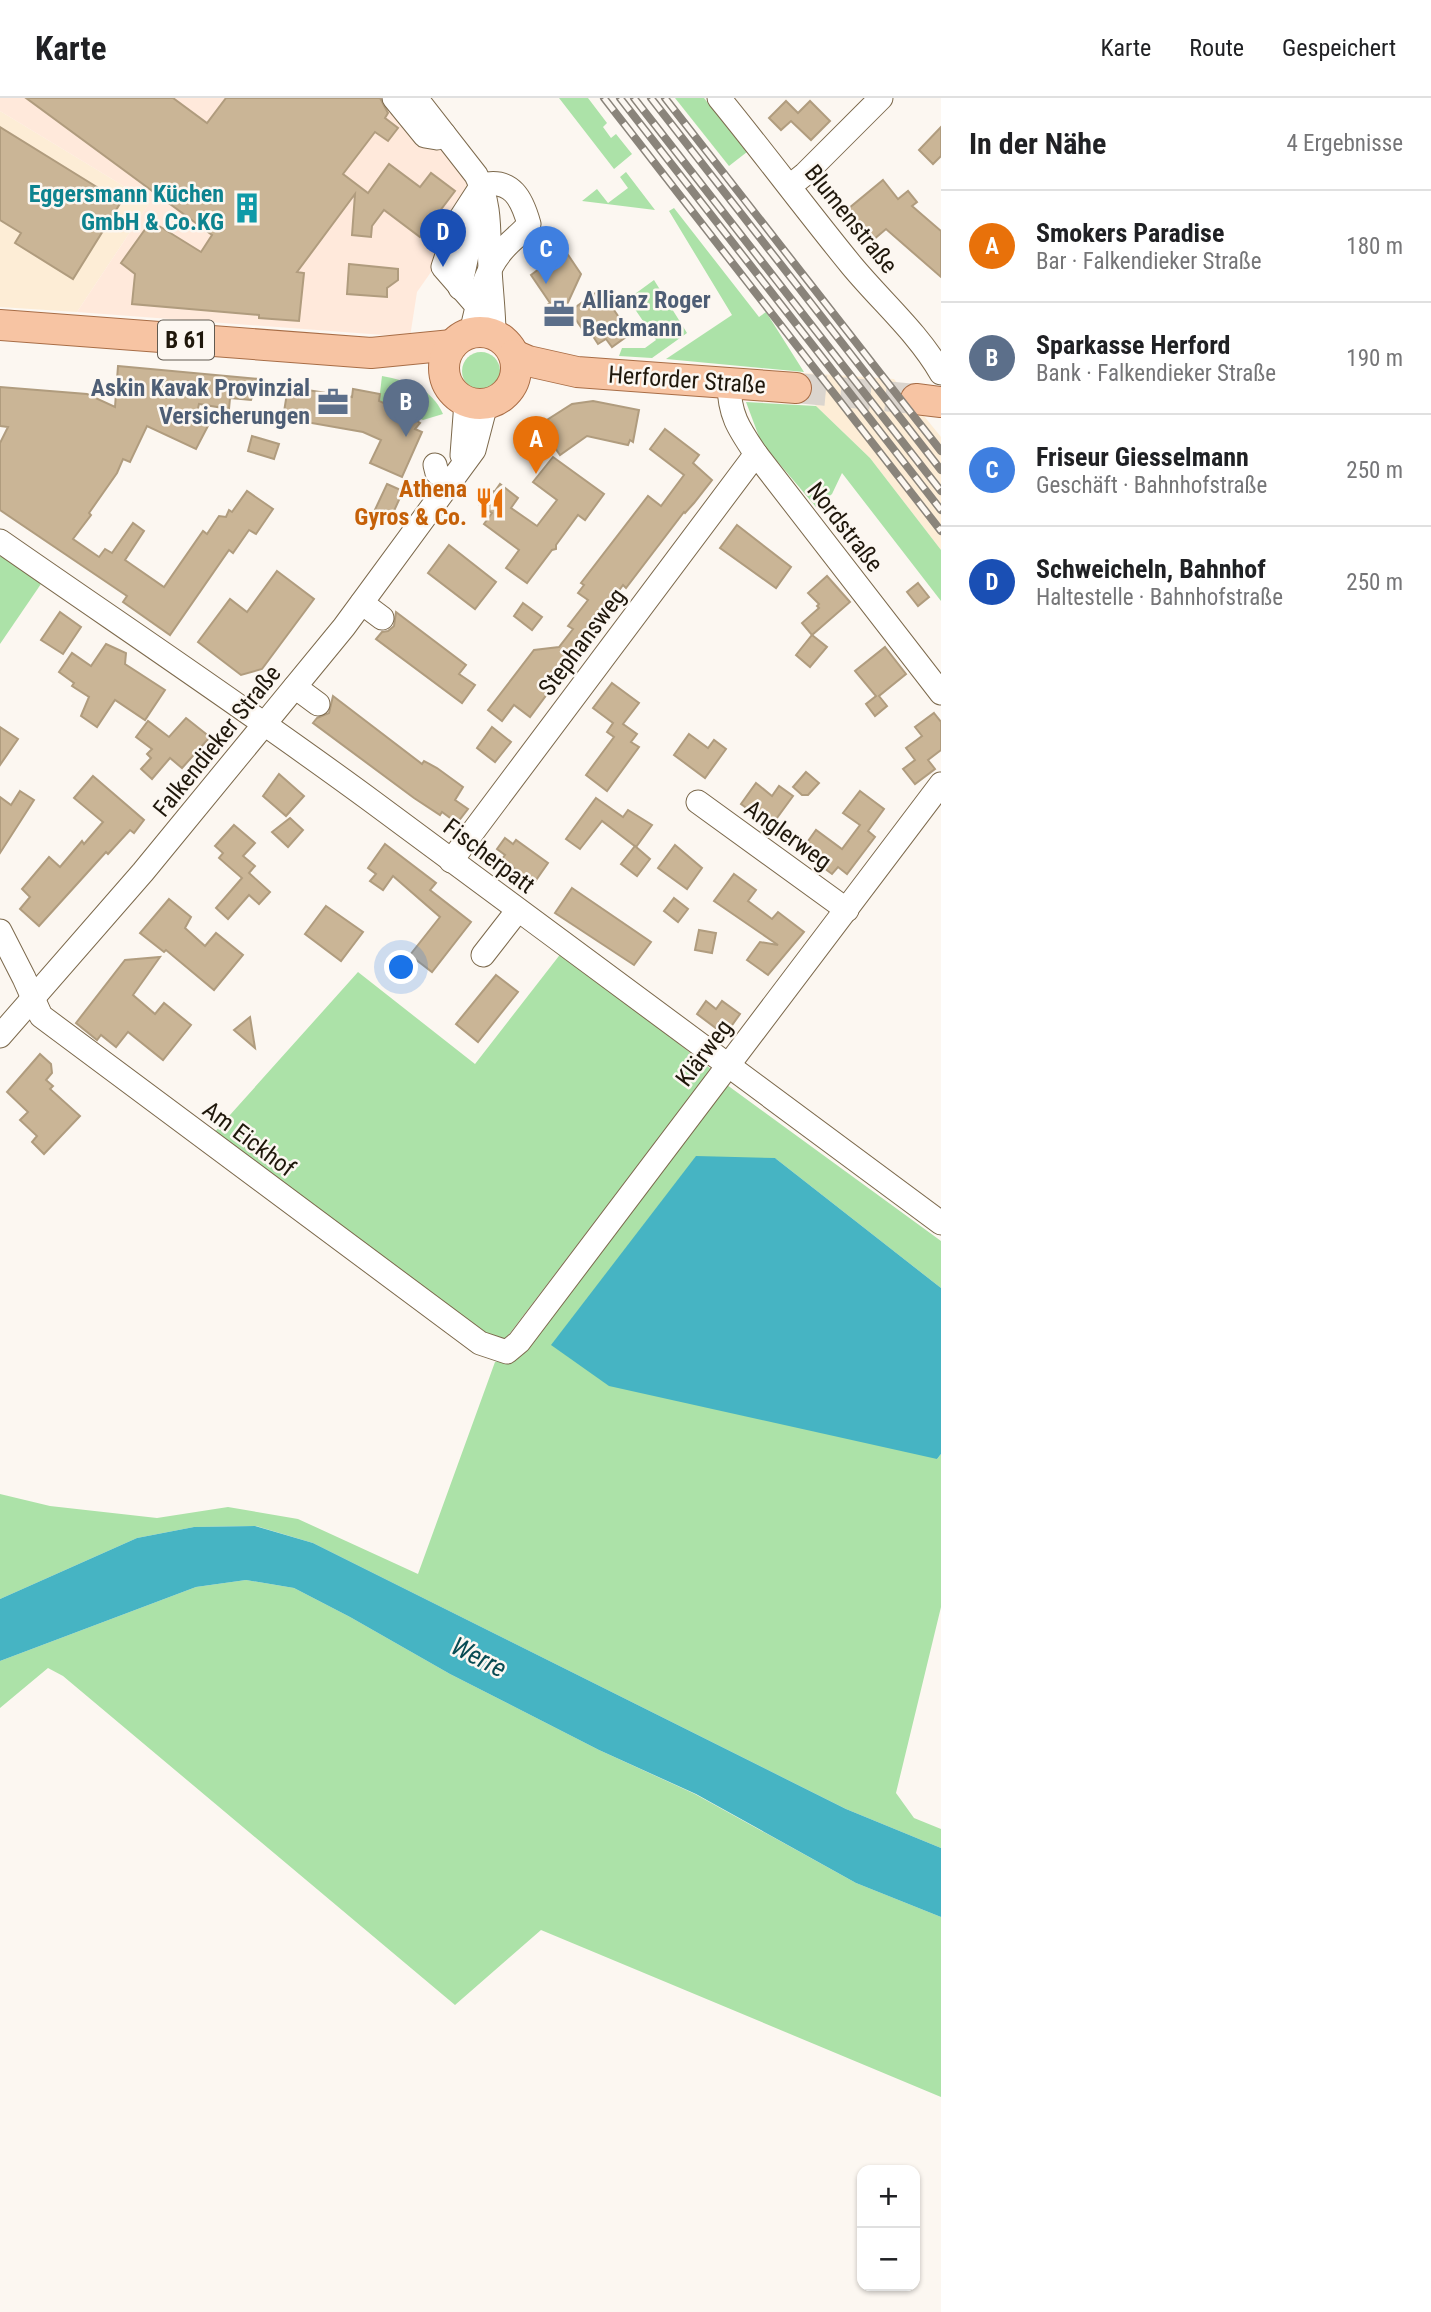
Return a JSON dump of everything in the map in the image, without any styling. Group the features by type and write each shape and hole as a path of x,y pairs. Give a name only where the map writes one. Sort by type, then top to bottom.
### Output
{"main road":[{"name":"Herforder Straße","path":"0,325 371,353 487,342 540,382 577,372 796,388"},
{"path":"487,342 502,396 476,403 451,391 444,375 443,364 487,342"},
{"name":"Herforder Straße","path":"371,353 444,375"}],"street":[{"path":"394,98 425,136 437,138 444,134"},
{"path":"416,98 482,185 490,220 487,342"},
{"name":"Blumenstraße","path":"719,98 853,267 912,332 941,373"},
{"path":"790,186 880,98"},
{"path":"482,185 496,182 512,190 524,205 529,225 503,249 489,268 494,309 487,342"},
{"path":"482,185 462,282 487,342"},
{"name":"Nordstraße","path":"729,383 734,422 755,454 941,693"},
{"path":"435,465 437,473 456,476 476,403"},
{"name":"Stephansweg","path":"451,861 755,454"},
{"name":"Falkendieker Straße","path":"0,1036 143,872 265,724 362,603 456,476"},
{"name":"Fischerpatt","path":"0,541 265,724 941,1223"},
{"path":"362,603 382,618"},
{"path":"295,687 318,704"},
{"name":"Klärweg","path":"507,1352 519,1342 941,784"},
{"name":"Anglerweg","path":"698,802 847,910"},
{"path":"483,955 518,910"},
{"name":"Am Eickhof","path":"0,931 41,1016 481,1343 507,1352"}],"shaded area":[{"path":"0,98 408,98 473,178 445,218 431,272 417,292 410,337 77,312 150,202 0,111"},
{"path":"0,111 150,202 77,312 0,307"},
{"path":"790,372 894,379 941,437 941,550 870,458 816,406"}],"green space":[{"path":"559,98 588,98 607,123 603,127 611,138 616,134 632,154 614,169"},
{"path":"675,98 704,98 747,152 729,166"},
{"path":"626,172 655,210 582,201 597,189 608,203 628,188 620,177"},
{"path":"674,208 759,317 766,312 804,372 666,359 732,315 669,211"},
{"path":"654,280 687,333 652,358 619,356 622,348 645,348 656,340 628,299"},
{"path":"481,352 495,357 500,371 495,385 481,390 467,385 462,371 467,357"},
{"path":"382,376 418,387 432,398 443,414 423,420 379,401"},
{"path":"746,402 816,406 870,458 941,550 941,601 842,473 832,494 816,507 761,442"},
{"path":"3,553 43,581 0,644 0,557"},
{"path":"562,952 711,1069 507,1337 497,1341 485,1336 212,1135 358,972 475,1064"},
{"path":"723,1082 941,1241 941,1288 775,1158 937,1459 941,1454 941,1607 896,1793 914,1818 941,1829 941,1848 846,1809 313,1543 256,1526 194,1527 137,1538 0,1599 0,1494 50,1506 157,1518 228,1507 298,1519 418,1574 495,1362 515,1357"},
{"path":"246,1580 294,1588 450,1674 599,1750 695,1794 856,1883 941,1917 941,2097 541,1930 455,2005 63,1676 48,1668 0,1708 0,1661 196,1587"}],"water":[{"path":"696,1156 775,1158 941,1288 941,1454 937,1459 609,1386 551,1345"},
{"name":"Werre","path":"255,1526 313,1543 846,1809 941,1848 941,1917 856,1883 696,1794 599,1750 450,1674 294,1588 246,1580 196,1587 0,1661 0,1599 137,1538 194,1527"}],"building":[{"name":"Eggersmann Küchen GmbH & Co.KG","path":"26,98 173,98 207,123 226,98 380,98 388,113 385,118 398,128 388,141 375,132 343,174 368,193 389,164 420,187 431,173 455,191 420,237 384,210 372,226 371,237 352,235 355,194 297,272 304,273 299,321 132,304 135,274 121,263 151,221 201,252 212,235"},
{"path":"786,101 798,113 810,101 830,121 811,140 791,121 781,130 769,118"},
{"path":"0,127 121,202 73,279 15,243 21,233 0,220"},
{"path":"941,127 941,156 933,164 919,150"},
{"path":"883,180 898,199 908,191 917,202 912,206 941,231 941,277 886,229 873,240 848,209"},
{"path":"560,243 581,274 559,322 531,275 551,260 546,252"},
{"path":"349,264 398,269 398,280 387,288 387,297 347,294"},
{"path":"600,290 625,326 620,329 626,337 612,347 606,339 598,344 587,327 583,330 570,311"},
{"path":"118,366 258,379 251,400 230,398 229,409 199,404 196,417 210,422 196,449 147,426 130,462 123,459 117,473 89,513 91,515 73,539 99,557 105,549 112,553 133,523 144,531 125,560 164,587 203,531 207,534 219,516 226,517 229,510 232,512 247,491 273,509 256,534 249,530 233,553 229,550 170,635 123,602 127,596 0,510 0,443 8,427 0,426 0,387 87,394 115,407"},
{"path":"288,387 352,397 353,389 380,394 379,401 418,419 420,423 415,429 422,432 402,477 370,463 381,440 363,432 283,418"},
{"path":"593,401 639,410 633,442 630,440 628,445 587,436 560,455 539,425 572,404"},
{"path":"665,429 699,455 693,463 712,480 626,588 623,585 600,617 603,619 530,717 514,705 502,721 488,710 534,650 559,647 573,629 568,626 588,600 578,593 584,585 581,583 648,496 661,506 684,475 650,449"},
{"path":"252,436 279,444 274,459 248,451"},
{"path":"553,457 604,494 585,520 578,515 556,545 556,549 552,550 527,583 506,568 519,550 484,524 492,513 480,505 500,484 518,498 511,508 537,526 557,500 533,482"},
{"path":"387,484 403,491 389,522 373,514"},
{"path":"737,525 791,567 776,588 720,548"},
{"path":"449,545 496,582 475,609 428,573"},
{"path":"277,571 314,599 262,669 241,675 198,642 230,599 247,612"},
{"path":"827,576 850,602 812,635 802,623 819,608 819,604 808,593"},
{"path":"918,583 929,597 918,606 907,592"},
{"path":"523,603 542,617 532,630 514,616"},
{"path":"60,612 81,627 63,654 41,640"},
{"path":"396,612 466,665 459,674 475,685 462,703 376,639 382,632 394,626"},
{"path":"812,635 827,647 810,667 796,655"},
{"path":"106,644 126,653 125,664 165,690 145,720 115,700 97,727 81,716 89,697 72,686 74,683 59,672 72,653 91,666"},
{"path":"885,647 906,674 879,696 887,706 875,716 866,704 876,696 855,671"},
{"path":"612,683 639,703 623,724 637,734 631,742 639,747 607,791 586,775 614,737 607,732 613,723 593,708"},
{"path":"333,696 422,764 424,761 437,768 463,787 455,800 468,809 457,823 414,798 313,723 317,718 329,713"},
{"path":"934,713 941,722 941,750 928,760 935,769 915,784 903,769 915,760 906,748 922,736 915,727"},
{"path":"186,718 210,737 182,768 170,758 152,779 141,769 151,758 147,754 152,749 136,737 148,721 169,737"},
{"path":"0,727 18,739 0,765"},
{"path":"492,727 511,742 495,762 477,748"},
{"path":"689,734 708,748 714,740 726,749 705,778 674,755"},
{"path":"806,772 819,783 808,795 802,795 793,787"},
{"path":"279,774 304,796 286,816 263,796"},
{"path":"93,776 144,820 134,833 130,830 108,854 106,852 39,926 20,909 30,897 22,889 49,857 60,867 103,822 74,798"},
{"path":"756,783 772,796 779,786 793,796 771,826 741,804"},
{"path":"20,791 34,800 0,853 0,797 11,805"},
{"path":"860,791 884,809 868,831 875,837 847,874 838,867 832,874 801,851 816,830 842,849 860,825 843,813"},
{"path":"596,798 623,817 628,810 652,825 636,847 602,821 580,849 566,839"},
{"path":"290,818 303,830 288,847 272,832"},
{"path":"234,825 255,843 243,856 255,866 249,873 270,892 259,904 249,895 228,919 216,908 242,878 219,858 223,853 215,846"},
{"path":"505,838 513,844 516,840 548,863 534,883 502,859 505,855 497,849"},
{"path":"385,844 436,883 430,890 471,922 432,972 410,955 440,917 393,876 383,890 370,881 376,874 368,868"},
{"path":"675,845 702,868 687,889 658,868"},
{"path":"635,846 650,859 637,876 621,864"},
{"path":"734,874 756,890 748,901 772,919 778,912 804,932 768,975 747,960 760,942 778,945 714,901"},
{"path":"572,888 651,942 634,965 555,913"},
{"path":"674,898 688,909 678,922 664,911"},
{"path":"169,899 191,917 185,928 205,946 216,933 243,955 214,990 166,950 164,952 140,933"},
{"path":"326,906 363,932 341,961 305,934"},
{"path":"699,930 716,933 712,953 695,950"},
{"path":"160,957 133,995 155,1014 164,1003 191,1025 163,1060 128,1032 116,1047 101,1035 97,1040 76,1023 125,960"},
{"path":"496,975 518,992 478,1042 456,1024"},
{"path":"706,1001 716,1009 722,1001 740,1014 725,1035 697,1014"},
{"path":"250,1017 255,1048 234,1030"},
{"path":"40,1054 51,1064 52,1073 46,1080 53,1086 50,1089 80,1116 44,1154 32,1142 37,1136 20,1120 28,1112 7,1092"}],"tunnel":[{"path":"796,388 916,399"}],"railway":[{"path":"604,98 941,531"},
{"path":"620,98 941,510"},
{"path":"634,98 941,491"},
{"path":"651,98 941,470"},
{"path":"665,98 941,451"}],"place":[{"name":"Eggersmann Küchen GmbH & Co.KG","path":"247,208"},
{"name":"Schweicheln, Bahnhof","path":"443,267"},
{"name":"Friseur Giesselmann","path":"546,284"},
{"name":"Allianz Roger Beckmann","path":"559,314"},
{"name":"Askin Kavak Provinzial Versicherungen","path":"333,402"},
{"name":"Sparkasse Herford","path":"406,437"},
{"name":"Smokers Paradise","path":"536,474"},
{"name":"Athena Gyros & Co.","path":"490,503"}]}
